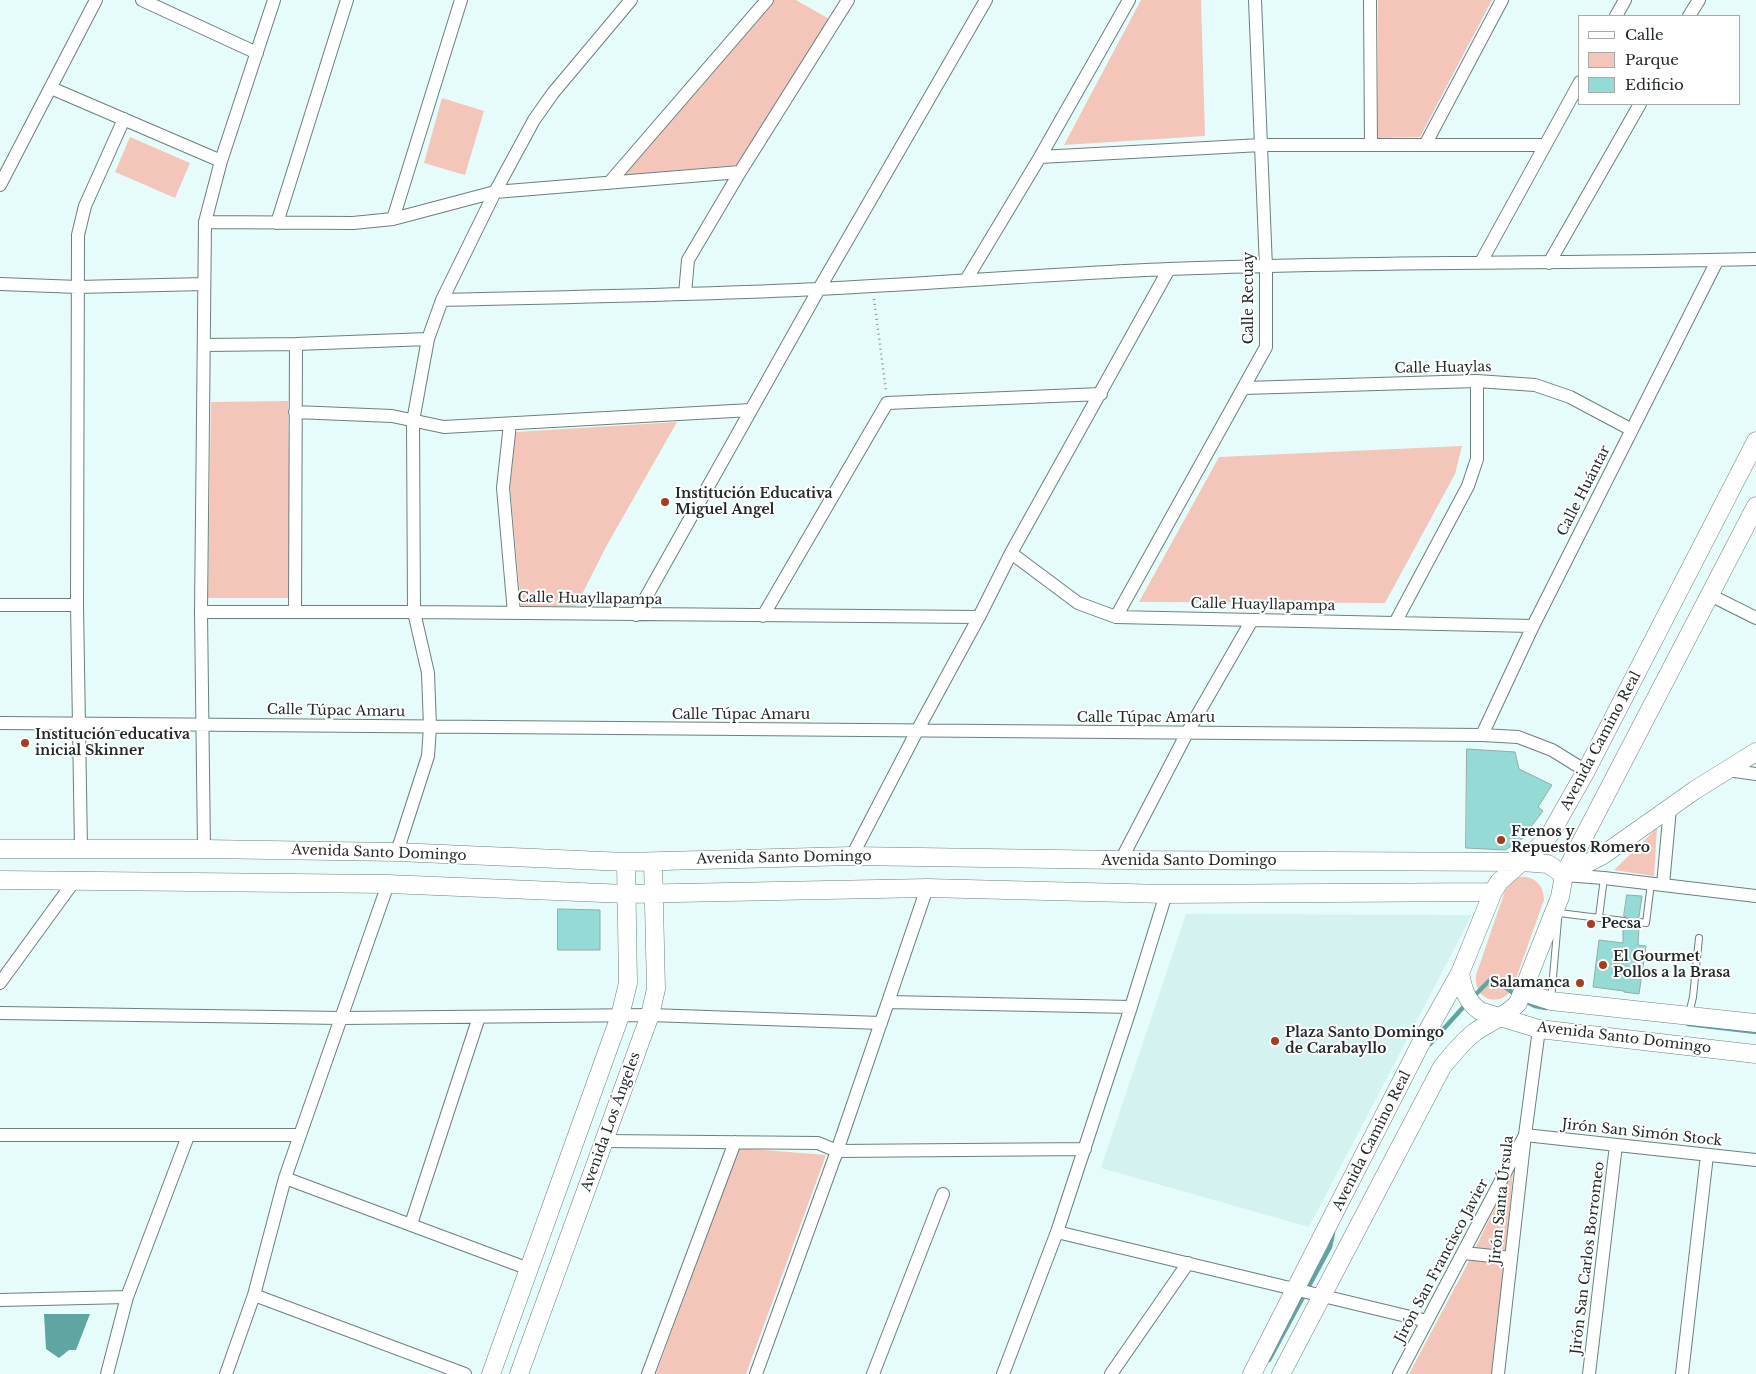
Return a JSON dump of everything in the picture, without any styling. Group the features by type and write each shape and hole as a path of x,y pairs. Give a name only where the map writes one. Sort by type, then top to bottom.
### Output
{"street":[{"path":"0,185 96,0"},
{"path":"142,0 257,52"},
{"path":"204,849 201,612 205,222 221,161 274,0"},
{"path":"277,223 347,0"},
{"path":"393,219 461,0"},
{"path":"397,852 428,756 430,727 428,673 414,612 413,421 428,339 442,300 495,192 534,120 553,93 632,0"},
{"path":"609,182 767,0"},
{"path":"685,294 688,260 740,172 848,0"},
{"path":"636,615 819,289 986,0"},
{"path":"966,280 1040,157 1129,0"},
{"name":"Calle Recuay","path":"1116,617 1266,347 1266,267 1254,0"},
{"path":"1370,0 1371,145"},
{"path":"1425,145 1502,0"},
{"path":"1616,15 1624,0"},
{"path":"1690,15 1699,0"},
{"path":"1481,262 1578,86"},
{"path":"51,88 221,161"},
{"path":"1549,263 1639,105"},
{"path":"81,849 77,605 78,235 85,206 124,119"},
{"path":"1040,157 1261,145 1545,146"},
{"path":"205,222 353,223 393,219 495,192 740,172"},
{"path":"442,300 819,289 1169,269 1481,262 1549,263 1756,259"},
{"name":"Calle Huántar","path":"1482,735 1533,626 1717,260"},
{"path":"852,856 1011,554 1169,269"},
{"path":"0,284 78,287 204,284"},
{"path":"204,345 428,339"},
{"path":"295,612 296,344"},
{"path":"1396,623 1468,486 1476,459 1477,381"},
{"name":"Calle Huaylas","path":"1244,388 1477,381 1535,385 1570,397 1632,430"},
{"path":"763,616 887,403 1101,394"},
{"path":"295,412 392,416 444,427 751,410"},
{"path":"510,424 504,488 514,613"},
{"name":"Avenida Camino Real","path":"1252,1374 1423,1039 1460,973 1493,892 1499,882 1543,842 1552,831 1586,772 1756,441"},
{"name":"Avenida Camino Real","path":"1281,1374 1442,1067 1456,1049 1475,1032 1510,1012 1518,1003 1560,905 1564,875 1756,506"},
{"name":"Calle Huayllapampa","path":"1011,554 1078,603 1116,617 1533,626"},
{"path":"1710,596 1756,618"},
{"path":"0,605 77,605"},
{"name":"Calle Huayllapampa","path":"201,612 979,617"},
{"path":"1121,860 1187,733 1252,620"},
{"name":"Calle Túpac Amaru","path":"0,724 1482,735 1518,737 1552,750 1586,772"},
{"path":"1564,875 1603,855 1670,808 1756,752"},
{"path":"1728,770 1756,774"},
{"path":"1657,884 1670,808"},
{"name":"Avenida Santo Domingo","path":"0,849 204,849 397,852 626,862 852,856 1121,860 1522,862 1548,864 1564,875"},
{"name":"Avenida Los Ángeles","path":"491,1374 620,1016 628,983 626,862"},
{"name":"Avenida Los Ángeles","path":"519,1374 650,1015 656,989 653,862"},
{"path":"1564,875 1756,896"},
{"path":"0,880 388,884 627,894 927,888 1166,894 1493,892"},
{"path":"0,983 75,880"},
{"path":"226,1374 254,1295 285,1178 388,884"},
{"path":"756,1374 837,1150 927,888"},
{"path":"1003,1374 1058,1232 1166,894"},
{"name":"Avenida Santo Domingo","path":"1460,973 1466,995 1473,1006 1488,1014 1539,1029 1756,1054"},
{"name":"Avenida Santo Domingo","path":"1523,992 1551,1001 1756,1022"},
{"path":"888,1002 1131,1007"},
{"path":"0,1014 342,1018 650,1015 880,1023"},
{"path":"411,1224 479,1016"},
{"name":"Jirón Santa Úrsula","path":"1498,1374 1539,1029"},
{"path":"0,1135 300,1135"},
{"name":"Jirón San Simón Stock","path":"1525,1135 1756,1160"},
{"name":"Jirón San Francisco Javier","path":"1399,1374 1525,1135"},
{"path":"107,1374 127,1297 188,1136"},
{"path":"604,1141 818,1143 837,1150 1085,1149"},
{"path":"648,1374 735,1142"},
{"name":"Jirón San Carlos Borromeo","path":"1589,1374 1616,1145"},
{"path":"1682,1374 1708,1155"},
{"path":"285,1178 529,1268"},
{"path":"873,1374 942,1194"},
{"path":"1058,1232 1427,1321"},
{"path":"1464,1253 1511,1258"},
{"path":"1111,1374 1188,1263"},
{"path":"254,1295 465,1374"},
{"path":"0,1300 127,1297"}],"lane":[{"path":"1599,918 1604,878"},
{"path":"1639,922 1646,923 1657,884"},
{"path":"1551,1001 1560,905 1599,918 1624,921"},
{"path":"1689,1015 1693,997 1699,938"}],"path":[{"path":"873,285 887,403"}],"shaded area":[{"name":"Plaza Santo Domingo de Carabayllo","path":"1186,914 1472,915 1309,1227 1101,1168"}],"green space":[{"path":"773,0 796,0 831,20 738,165 622,175"},
{"path":"1141,0 1201,0 1205,136 1064,145"},
{"path":"1378,0 1492,0 1420,137 1378,138"},
{"path":"442,98 484,111 465,175 424,163"},
{"path":"130,137 190,163 175,198 115,172"},
{"path":"288,401 291,598 208,598 211,402"},
{"path":"677,422 607,545 576,606 521,606 510,487 516,432"},
{"path":"1462,446 1455,474 1385,603 1139,602 1219,457"},
{"path":"1657,828 1654,876 1614,870"},
{"path":"1518,877 1533,879 1537,882 1542,889 1544,900 1512,990 1506,996 1493,1000 1482,995 1478,990 1476,975 1505,891 1512,881"},
{"path":"739,1148 826,1155 746,1374 656,1374"},
{"path":"1513,1171 1505,1267 1492,1374 1409,1374 1468,1263"}],"water":[{"path":"44,1314 90,1314 76,1350 69,1350 59,1358 46,1349"}],"building":[{"path":"1467,749 1515,752 1519,769 1552,785 1538,807 1543,811 1520,841 1505,850 1466,848"},
{"path":"1627,895 1642,896 1639,917 1634,922 1639,927 1638,945 1646,946 1639,994 1593,987 1599,940 1623,943 1623,926 1628,924 1629,921 1624,916"},
{"path":"558,909 600,910 600,950 558,950"}],"waterway":[{"path":"1472,998 1490,980 1497,981 1517,996"},
{"path":"1523,1000 1535,1006 1546,1008"},
{"path":"1430,1044 1467,1003"},
{"path":"1688,1024 1756,1032"},
{"path":"1269,1360 1330,1247 1333,1233"}],"place":[{"name":"Institución Educativa Miguel Angel","path":"665,502"},
{"name":"Institución educativa inicial Skinner","path":"25,743"},
{"name":"Frenos y Repuestos Romero","path":"1501,840"},
{"name":"Pecsa","path":"1591,924"},
{"name":"El Gourmet Pollos a la Brasa","path":"1603,965"},
{"name":"Salamanca","path":"1580,983"},
{"name":"Plaza Santo Domingo de Carabayllo","path":"1275,1041"}]}
